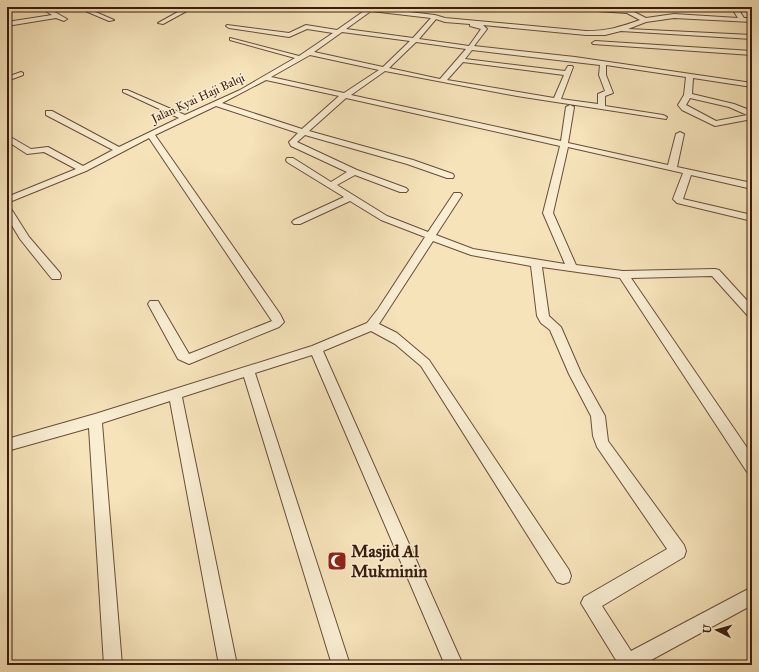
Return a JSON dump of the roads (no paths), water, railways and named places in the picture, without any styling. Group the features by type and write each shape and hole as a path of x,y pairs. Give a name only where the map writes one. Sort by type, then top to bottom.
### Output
{"street":[{"path":"7,8 15,7"},
{"path":"42,7 64,19"},
{"path":"79,7 111,20"},
{"path":"161,23 191,7"},
{"path":"347,7 371,8 435,17 454,23 483,27 484,29 461,60 442,81"},
{"path":"568,7 628,11 645,20"},
{"path":"734,7 742,19"},
{"name":"Jalan Kyai Haji Balqi","path":"7,200 83,169 150,134 217,104 309,53 371,8"},
{"path":"595,43 621,36 645,20 673,14 752,20"},
{"path":"7,24 57,16"},
{"path":"403,190 354,172 294,144 294,140 344,96 384,69 415,40 435,17"},
{"path":"445,20 586,33 602,33 621,36 720,43 752,37"},
{"path":"229,26 289,35 306,27 575,59 752,85"},
{"path":"621,36 720,43 752,54"},
{"path":"232,39 300,58"},
{"path":"309,53 442,81 663,116"},
{"path":"556,100 566,74 575,59"},
{"path":"461,60 566,74"},
{"path":"601,107 602,94 609,93 607,83 601,71 603,64"},
{"path":"7,79 21,74"},
{"path":"688,95 733,106 749,112 749,117 719,124 711,122 682,105 688,95 690,76"},
{"path":"266,78 752,186"},
{"path":"125,91 186,118"},
{"path":"217,104 304,132 410,162 450,176"},
{"path":"570,107 564,145 548,213 572,268"},
{"path":"49,113 119,150"},
{"path":"150,134 278,322 189,358 185,358 182,356 154,304"},
{"path":"672,168 680,134"},
{"path":"7,137 30,152 45,149 83,169"},
{"path":"290,160 384,218 470,252 622,275 715,272 752,313"},
{"path":"330,186 354,172"},
{"path":"688,172 678,199 752,218"},
{"path":"7,448 316,349 371,326 386,306 457,195"},
{"path":"297,222 350,198"},
{"path":"7,209 25,239 56,276"},
{"path":"536,263 543,316 556,327 576,374 598,416 602,443 678,551 590,603 629,664 752,596"},
{"path":"622,275 752,467"},
{"path":"371,326 383,330 406,346 424,363 563,576"},
{"path":"316,349 454,665"},
{"path":"248,371 341,665"},
{"path":"175,393 228,665"},
{"path":"94,420 113,665"}],"place":[{"name":"Masjid Al Mukminin","path":"337,561"}]}
